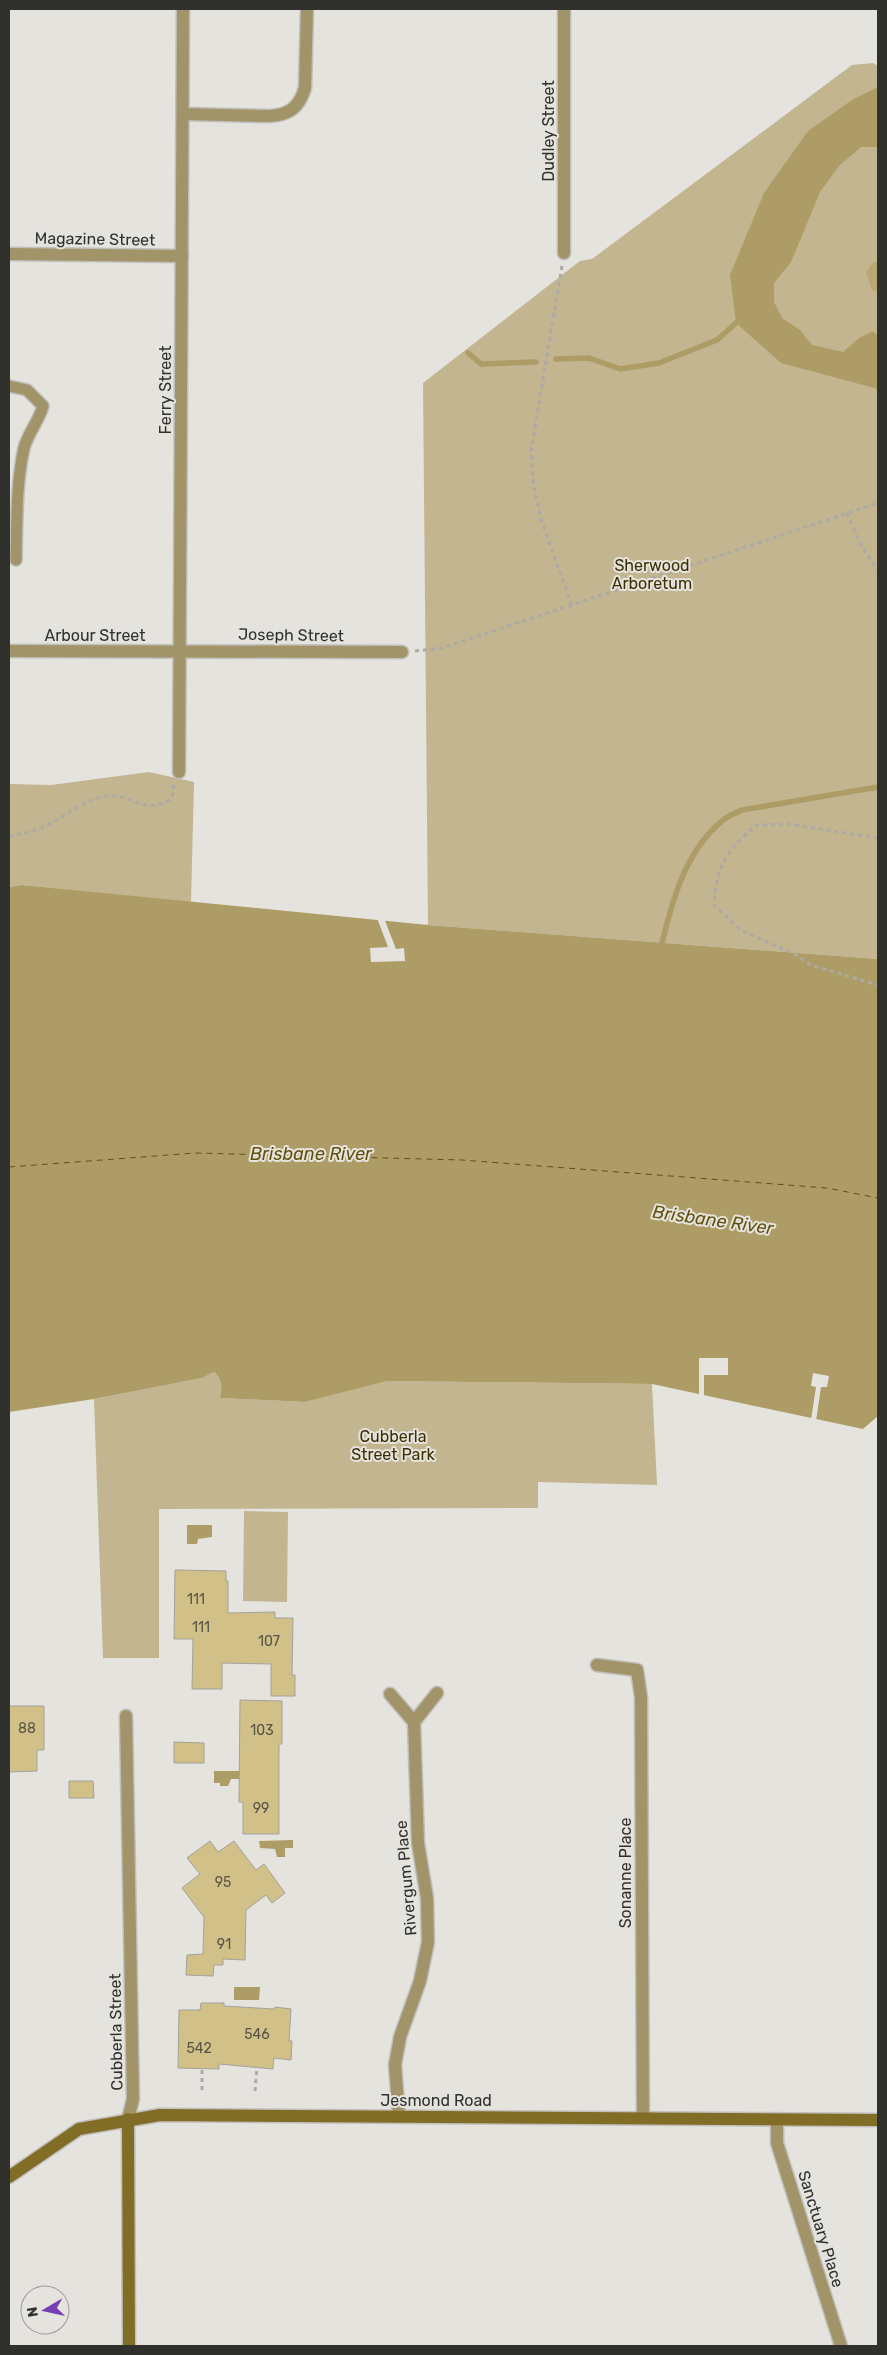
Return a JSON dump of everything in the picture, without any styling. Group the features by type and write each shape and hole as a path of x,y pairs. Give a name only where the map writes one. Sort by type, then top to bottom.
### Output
{"street":[{"name":"Ferry Street","path":"179,772 184,9"},
{"path":"183,114 275,115 294,109 303,96 305,88 307,9"},
{"name":"Dudley Street","path":"564,9 564,253"},
{"name":"Magazine Street","path":"9,254 182,256"},
{"name":"Arbour Street","path":"9,651 180,650"},
{"name":"Joseph Street","path":"180,650 402,652"},
{"name":"Sonanne Place","path":"597,1665 637,1670 641,1697 643,2118"},
{"path":"390,1694 414,1722 437,1693"},
{"name":"Cubberla Street","path":"126,1716 133,2100 128,2120 129,2346"},
{"name":"Rivergum Place","path":"399,2116 395,2065 400,2037 420,1981 428,1942 427,1898 418,1844 414,1722"},
{"name":"Jesmond Road","path":"9,2177 79,2129 160,2115 878,2120"},
{"name":"Sanctuary Place","path":"777,2120 777,2143 841,2346"}],"lane":[{"path":"9,386 26,390 43,406 25,445 21,467 16,560"}],"path":[{"path":"564,253 532,451 534,488 542,522 572,606"},
{"path":"402,652 442,648 878,503"},
{"path":"847,513 860,543 878,571"},
{"path":"9,836 43,827 80,806 104,797 116,796 146,806 159,804 172,798 174,783 179,772"},
{"path":"878,838 789,824 756,825 734,844 716,880 714,905 742,931 793,953 811,965 878,985"},
{"path":"202,2068 202,2090"},
{"path":"255,2091 257,2068"}],"green space":[{"name":"Sherwood Arboretum","path":"873,63 878,66 878,959 428,925 423,383 580,261 592,259 852,65"},
{"path":"149,772 194,782 191,903 22,885 9,887 9,784 51,785"},
{"name":"Cubberla Street Park","path":"214,1372 221,1384 220,1398 305,1402 388,1381 652,1384 657,1485 538,1482 538,1508 159,1509 159,1658 103,1658 94,1399 202,1378"},
{"path":"244,1511 288,1512 287,1602 243,1601"}],"shaded area":[{"path":"874,262 878,262 878,291 872,290 866,272"}],"water":[{"path":"878,87 878,147 861,147 839,166 820,192 791,262 774,283 774,302 782,318 800,330 812,345 843,352 859,338 873,331 878,336 878,389 781,363 736,323 730,275 764,193 808,131 852,100"},
{"name":"Brisbane River","path":"22,885 428,925 878,959 878,1416 863,1429 652,1384 388,1381 305,1402 220,1398 221,1384 214,1372 202,1378 94,1399 9,1412 9,887"},
{"path":"187,1525 212,1525 212,1537 198,1539 197,1544 187,1544"},
{"path":"214,1771 240,1771 240,1779 231,1779 228,1786 220,1786 220,1783 214,1783"},
{"path":"293,1840 293,1848 285,1848 285,1857 277,1857 275,1849 260,1848 259,1841"},
{"path":"234,1987 260,1987 259,2000 234,2000"}],"pier":[{"path":"377,918 384,918 396,949 404,948 405,961 371,962 370,948 388,947"},
{"path":"699,1358 728,1358 728,1375 704,1375 704,1398 699,1397"},
{"path":"813,1373 829,1376 827,1387 821,1387 816,1421 811,1420 816,1387 811,1386"}],"building":[{"path":"175,1570 226,1571 226,1581 228,1581 228,1613 275,1612 275,1618 293,1618 292,1675 295,1675 295,1696 271,1696 271,1664 222,1663 222,1689 192,1689 193,1639 174,1639"},
{"path":"240,1700 282,1701 282,1744 279,1744 279,1834 243,1834 243,1802 239,1802"},
{"path":"9,1706 44,1706 44,1750 37,1750 37,1771 9,1772"},
{"path":"174,1742 204,1743 204,1763 174,1763"},
{"path":"69,1781 93,1781 94,1798 69,1798"},
{"path":"210,1841 218,1852 234,1841 256,1870 264,1864 285,1893 272,1903 266,1895 246,1910 245,1960 223,1959 223,1965 214,1965 213,1976 186,1975 187,1955 203,1954 204,1917 182,1888 200,1874 187,1858"},
{"path":"201,2003 224,2003 224,2006 291,2009 289,2041 292,2041 291,2060 274,2058 273,2069 219,2064 219,2069 178,2068 179,2010 200,2010"}],"waterway":[{"path":"556,359 589,358 620,369 659,363 717,340 736,323"},
{"path":"468,353 481,364 536,362"},
{"path":"660,951 674,898 681,880 698,848 724,819 742,810 878,787"}],"ferry route":[{"path":"9,1167 195,1153 462,1160 827,1188 878,1198"}]}
